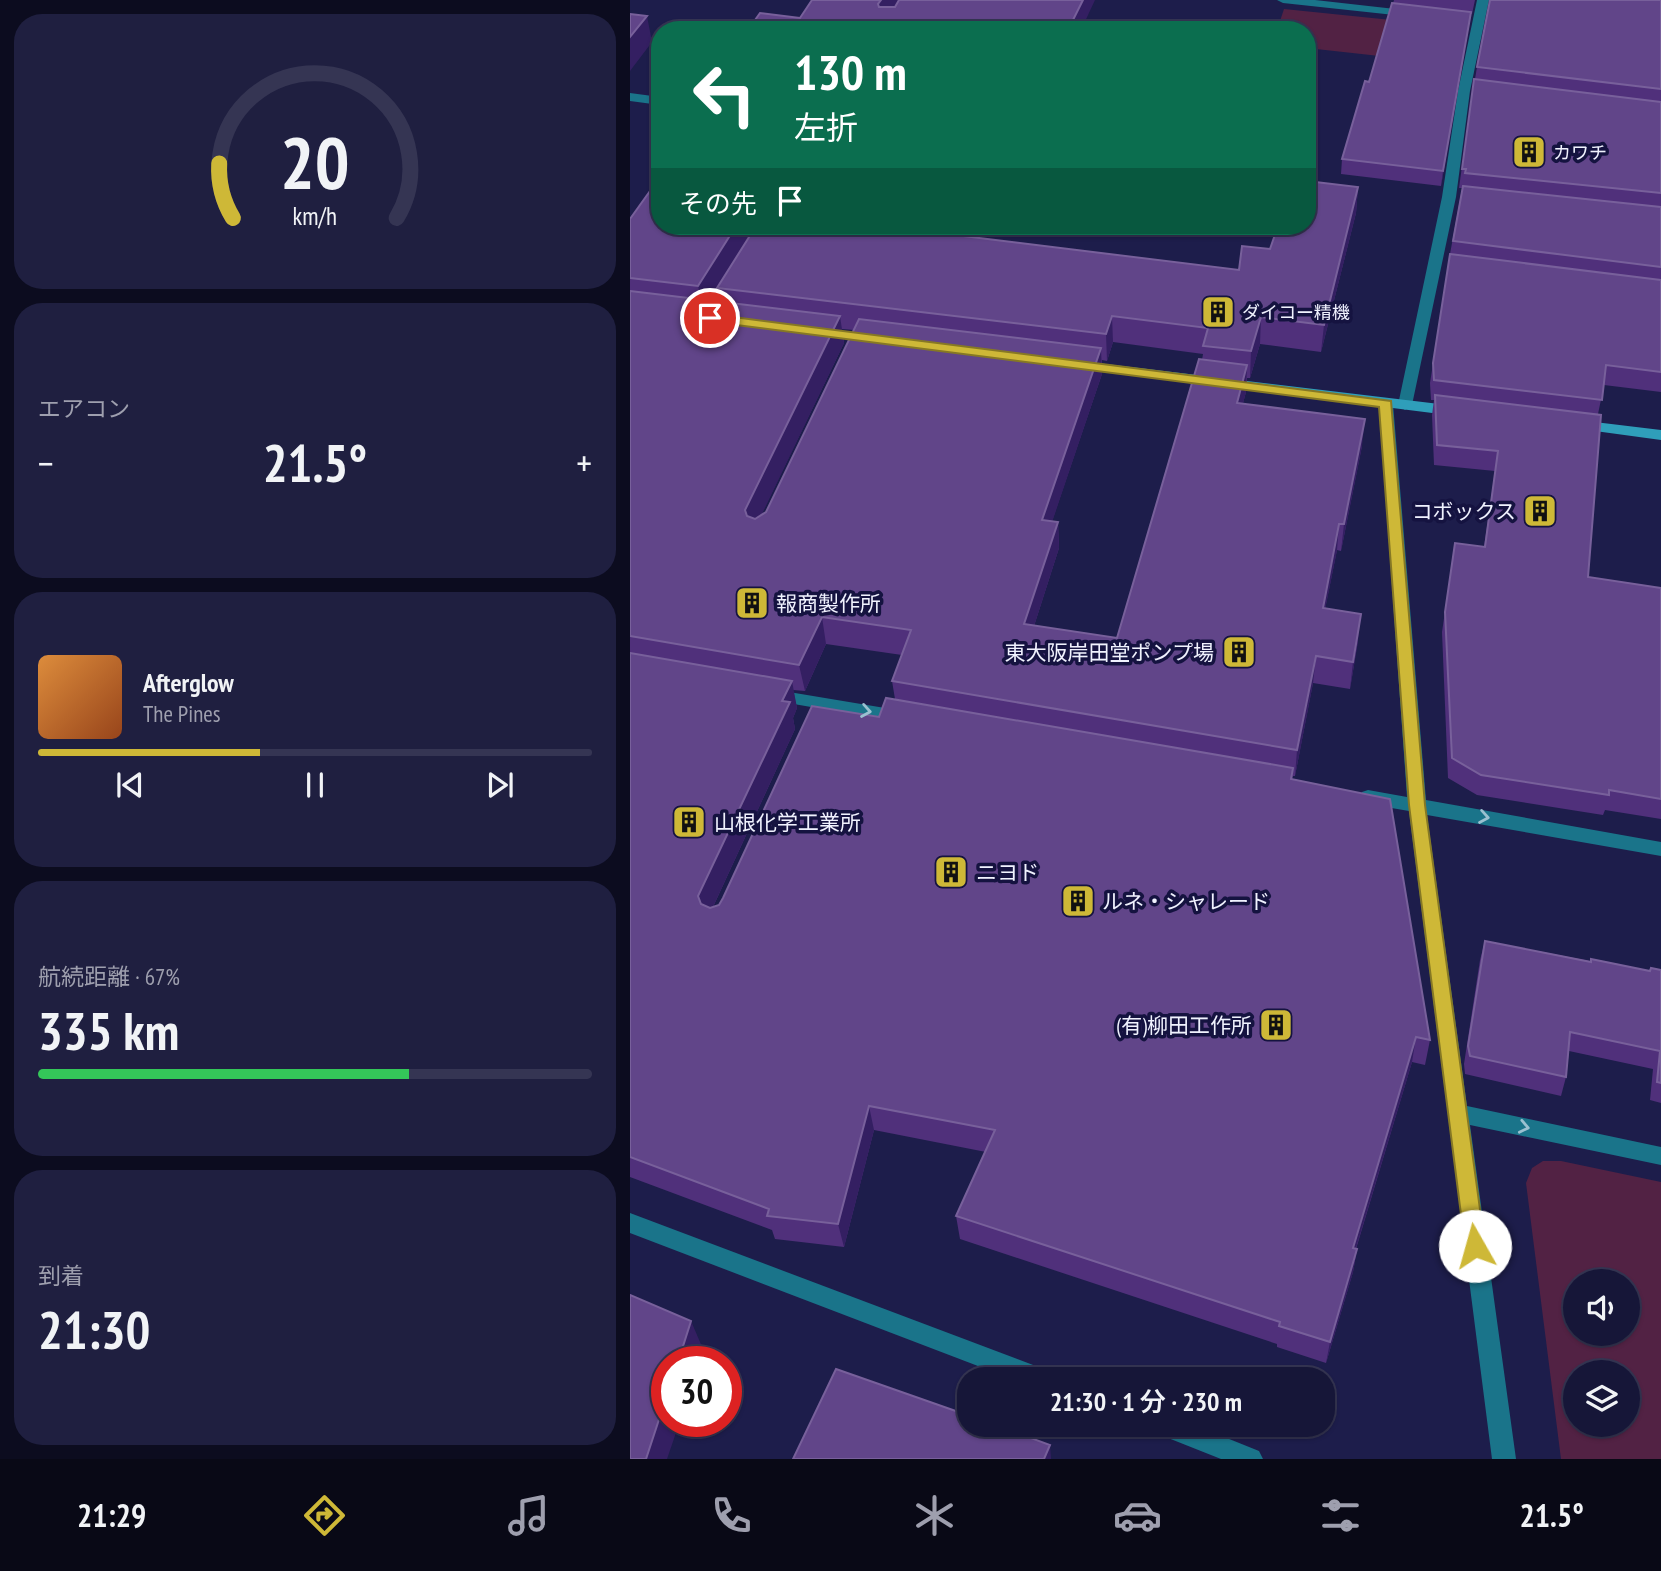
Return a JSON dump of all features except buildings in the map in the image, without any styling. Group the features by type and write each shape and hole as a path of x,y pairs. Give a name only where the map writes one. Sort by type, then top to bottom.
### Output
{"street":[{"path":"1283,0 1428,15"},
{"path":"1405,405 1455,197 1470,92 1473,20 1483,0"},
{"path":"630,97 651,100"},
{"path":"950,244 954,235"},
{"path":"1060,363 1472,413"},
{"path":"1386,404 1417,805 1504,1459"},
{"path":"1567,424 1661,435"},
{"path":"752,691 817,709 915,719"},
{"path":"1349,793 1661,849"},
{"path":"1458,1113 1661,1156"},
{"path":"630,1223 1009,1367"},
{"path":"1194,1437 1251,1459"}],"shaded area":[{"path":"1284,9 1460,27 1452,64 1316,49 1316,21 1280,21"},
{"path":"1543,1161 1561,1161 1661,1182 1661,1459 1561,1459 1526,1183 1532,1168"}],"place":[{"name":"カワチ","path":"1529,152"},
{"name":"ダイコー精機","path":"1218,312"},
{"name":"コボックス","path":"1540,511"},
{"name":"報商製作所","path":"752,603"},
{"name":"東大阪岸田堂ポンプ場","path":"1239,652"},
{"name":"山根化学工業所","path":"689,822"},
{"name":"ニヨド","path":"951,872"},
{"name":"ルネ・シャレード","path":"1078,901"},
{"name":"(有)柳田工作所","path":"1276,1025"}],"route":[{"path":"710,318 1386,404 1417,805 1475,1246"}]}
